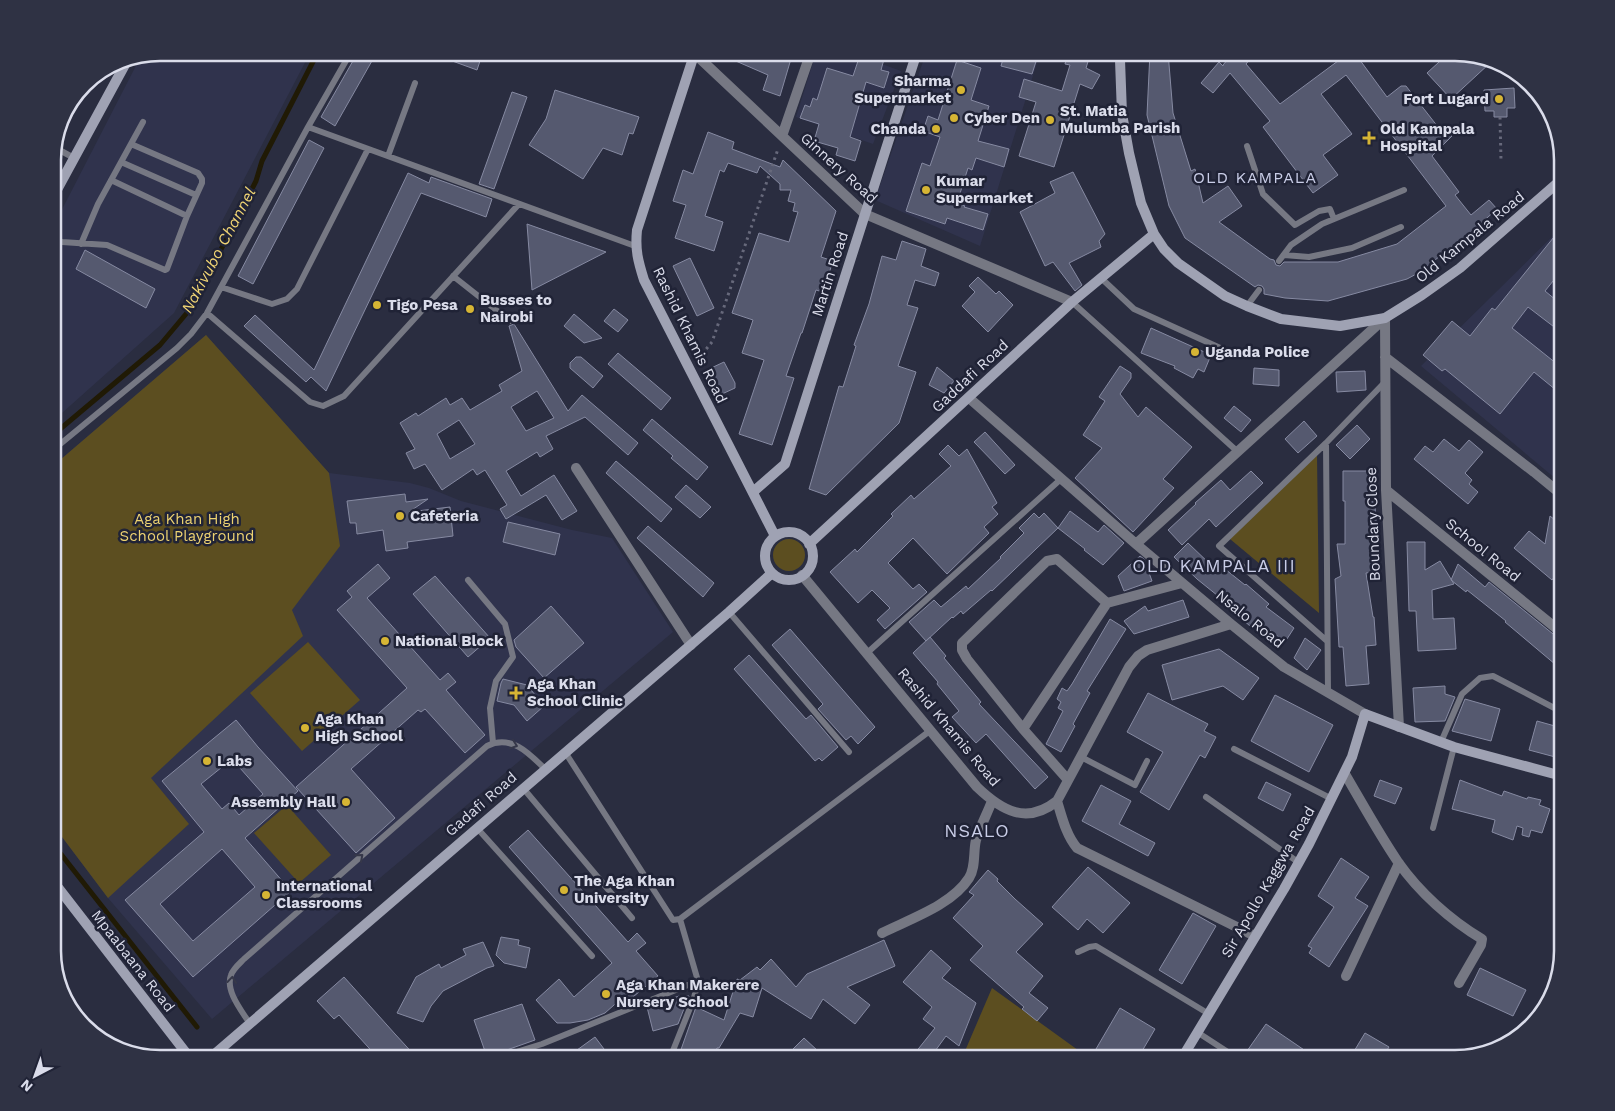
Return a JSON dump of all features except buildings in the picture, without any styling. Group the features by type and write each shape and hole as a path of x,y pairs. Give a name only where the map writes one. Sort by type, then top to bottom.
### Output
{"street":[{"name":"Rashid Khamis Road","path":"691,61 637,230 635,246 644,280 775,536"},
{"name":"Ginnery Road","path":"702,61 865,214 1072,302"},
{"path":"782,136 808,61"},
{"name":"Martin Road","path":"753,492 785,464 914,61"},
{"name":"Old Kampala Road","path":"1120,61 1122,114 1129,153 1141,203 1154,234 1164,249 1178,263 1225,296 1281,318 1340,326 1385,318 1460,268 1554,186"},
{"path":"61,182 120,69"},
{"name":"Gaddafi Road","path":"809,544 1072,302 1154,234"},
{"path":"1136,544 1385,318"},
{"name":"Boundary Close","path":"1385,318 1386,490 1399,728"},
{"path":"1385,357 1554,488"},
{"name":"Nsalo Road","path":"969,398 1136,544 1284,667 1365,714 1399,728 1454,746 1554,774"},
{"path":"576,468 691,645"},
{"name":"School Road","path":"1386,490 1554,626"},
{"path":"784,532 794,533 803,537 809,544 812,555 812,561 807,572 790,580 783,579 772,573 768,568 765,557 767,545 775,536 784,532"},
{"path":"1068,780 1023,729 967,659 962,650 962,643 1051,559 1057,559 1107,603"},
{"name":"Gadafi Road","path":"219,1050 691,645 772,573"},
{"name":"Rashid Khamis Road","path":"802,575 977,787 992,801 1008,810 1028,814 1046,810 1057,801"},
{"path":"1023,729 1107,603 1182,583"},
{"path":"1231,624 1147,650 1138,656 1130,667 1057,801 1068,834 1078,848 1256,936"},
{"name":"Sir Apollo Kaggwa Road","path":"1187,1050 1256,936 1332,799 1352,757 1365,714"},
{"path":"1345,774 1399,863 1426,894 1464,929 1482,939 1481,945 1459,983"},
{"path":"882,932 941,904 954,895 970,877 976,841 992,801"},
{"path":"1346,976 1399,863"},
{"name":"Mpaabaana Road","path":"61,891 184,1050"}],"lane":[{"path":"61,443 177,348 191,334 207,313 346,61"},
{"path":"388,156 415,83"},
{"path":"81,244 98,204 143,122"},
{"path":"308,127 635,246"},
{"path":"61,242 107,245 165,270 169,266 202,179 198,173 131,144"},
{"path":"1247,146 1263,194 1295,225 1318,211 1330,209 1334,219"},
{"path":"221,287 272,304 287,299 297,289 368,149"},
{"path":"61,152 74,158"},
{"path":"121,162 196,195"},
{"path":"111,180 187,216"},
{"path":"1279,261 1291,245 1322,224 1404,190"},
{"path":"207,313 310,402 323,406 344,396 519,204"},
{"path":"1284,255 1309,257 1352,248 1401,227"},
{"path":"453,276 510,321"},
{"path":"1102,278 1134,309 1238,356"},
{"path":"1247,306 1259,290"},
{"path":"1072,302 1238,452"},
{"path":"1327,641 1219,546 1326,444 1386,381"},
{"path":"1326,444 1328,692"},
{"path":"867,653 1061,479"},
{"path":"468,580 505,624 513,657 496,681 490,708 494,743"},
{"path":"729,612 849,752"},
{"path":"1441,742 1462,694 1480,678 1493,676 1554,708"},
{"path":"565,752 673,920 680,920 930,730"},
{"path":"250,1024 231,988 231,975 235,969 244,959 487,746 506,742 518,746 526,750 545,769"},
{"path":"1433,828 1454,746"},
{"path":"1234,749 1332,799"},
{"path":"1081,757 1135,785 1147,761"},
{"path":"524,788 632,918"},
{"path":"1206,798 1298,862"},
{"path":"477,828 592,956"},
{"path":"673,1050 694,998 698,981 680,920"},
{"path":"1078,952 1096,946 1209,1014"},
{"path":"523,1050 698,981"},
{"path":"1197,1032 1224,1050"}],"path":[{"path":"1500,117 1501,161"},
{"path":"690,369 712,342 782,136"}],"shaded area":[{"path":"154,61 306,61 174,313 61,414 61,211 137,64"},
{"path":"814,61 874,61 901,71 873,144 796,117"},
{"path":"923,61 1038,61 980,246 875,200"},
{"path":"1554,235 1554,477 1421,366"},
{"name":"Aga Khan High School","path":"206,335 329,473 410,483 429,488 461,501 572,530 612,538 673,632 212,1019 108,898 61,836 61,459"}],"green space":[{"name":"Aga Khan High School Playground","path":"206,335 329,473 340,546 292,610 303,636 151,778 189,824 108,898 61,836 61,459"},
{"path":"1317,455 1319,613 1230,539"},
{"path":"789,539 795,540 800,544 804,549 804,561 800,566 795,570 789,571 783,570 778,566 774,561 773,555 774,549 778,544 783,540"},
{"path":"308,642 360,700 302,751 250,693"},
{"path":"287,805 331,855 299,883 254,833"},
{"path":"992,988 1078,1050 965,1050"}],"waterway":[{"name":"Nakivubo Channel","path":"61,428 160,345 191,308 256,181 262,161 313,61"},
{"path":"61,854 197,1027"}],"place":[{"name":"Sharma Supermarket","path":"961,90"},
{"name":"Fort Lugard","path":"1499,99"},
{"name":"Cyber Den","path":"954,118"},
{"name":"St. Matia Mulumba Parish","path":"1050,120"},
{"name":"Chanda","path":"936,129"},
{"name":"Old Kampala Hospital","path":"1369,138"},
{"name":"Kumar Supermarket","path":"926,190"},
{"name":"Tigo Pesa","path":"377,305"},
{"name":"Busses to Nairobi","path":"470,309"},
{"name":"Uganda Police","path":"1195,352"},
{"name":"Cafeteria","path":"400,516"},
{"name":"National Block","path":"385,641"},
{"name":"Aga Khan School Clinic","path":"516,693"},
{"name":"Aga Khan High School","path":"305,728"},
{"name":"Labs","path":"207,761"},
{"name":"Assembly Hall","path":"346,802"},
{"name":"The Aga Khan University","path":"564,890"},
{"name":"International Classrooms","path":"266,895"},
{"name":"Aga Khan Makerere Nursery School","path":"606,994"}],"district":[{"name":"OLD KAMPALA","path":"1255,177"},
{"name":"OLD KAMPALA III","path":"1214,566"},
{"name":"NSALO","path":"977,831"}]}
